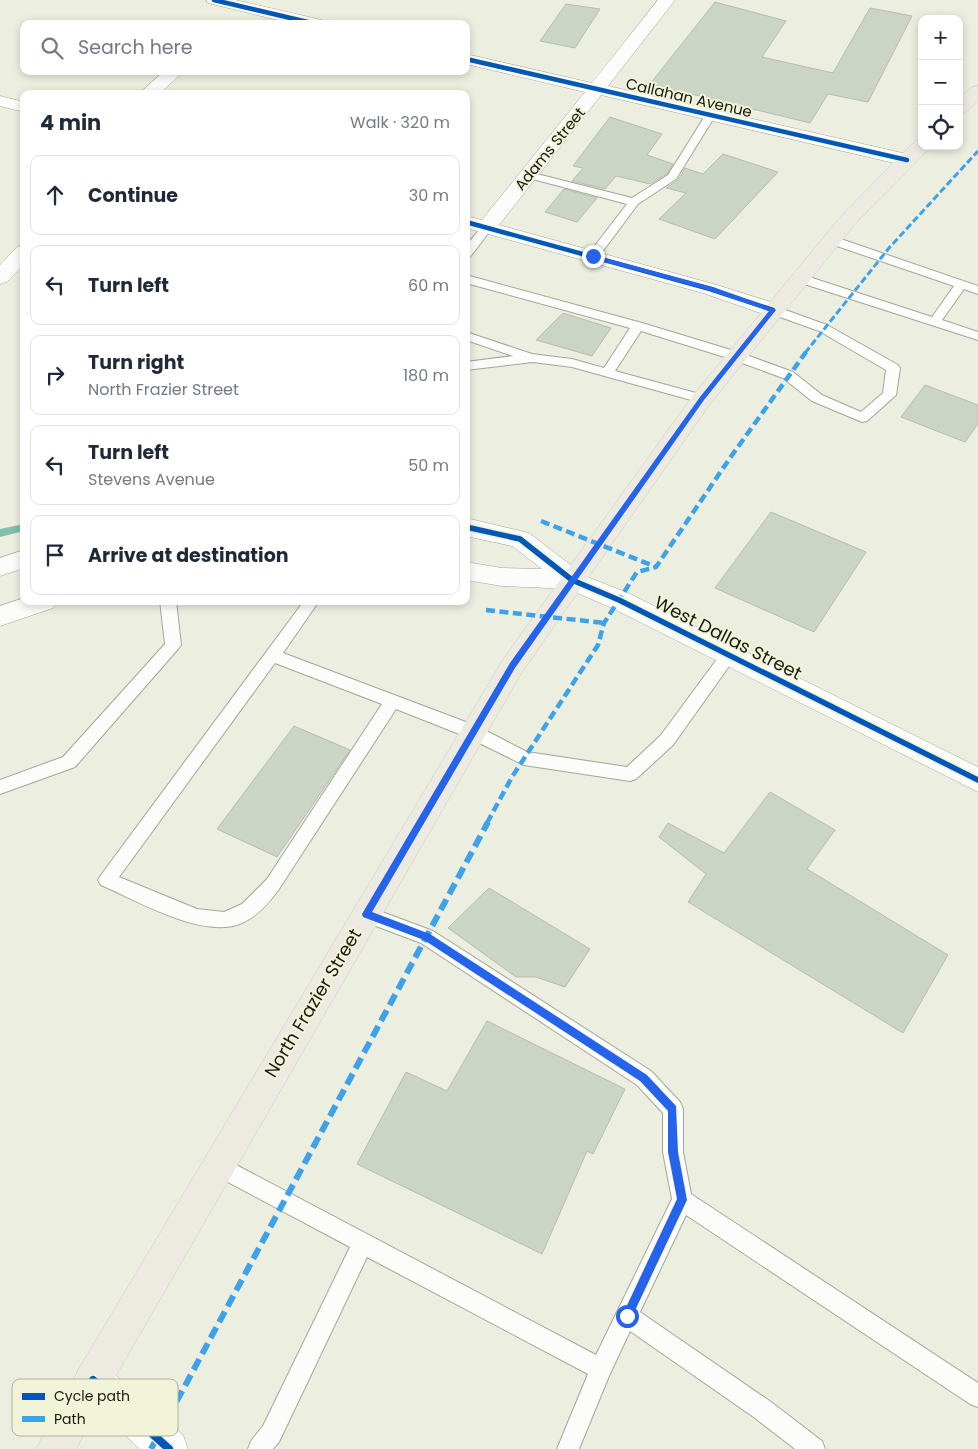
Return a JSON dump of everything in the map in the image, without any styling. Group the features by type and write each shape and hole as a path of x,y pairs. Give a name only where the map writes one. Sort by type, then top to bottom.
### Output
{"main road":[{"path":"963,105 978,91"},
{"name":"North Frazier Street","path":"94,1379 513,665 702,399 799,278 849,220 914,153"},
{"name":"North Frazier Street","path":"55,1449 62,1436"}],"street":[{"path":"214,0 254,4 304,20"},
{"name":"Adams Street","path":"488,227 667,0"},
{"path":"235,20 254,4"},
{"name":"Callahan Avenue","path":"470,60 710,116 914,153"},
{"path":"153,90 170,75"},
{"path":"0,101 20,106"},
{"path":"470,223 710,289 773,310"},
{"path":"0,278 20,256"},
{"name":"West Dallas Street","path":"470,528 520,539 572,580 619,600 978,780"},
{"path":"0,567 20,560"},
{"name":"West Dallas Street","path":"470,572 502,577 572,580"},
{"path":"0,616 32,605"},
{"path":"155,1436 169,1449"}],"lane":[{"path":"593,256 634,202 672,177 710,116"},
{"path":"529,175 634,202"},
{"path":"470,249 488,227"},
{"path":"832,240 978,290"},
{"path":"799,278 978,336"},
{"path":"470,279 638,326 736,356 788,375 817,398 862,418 889,395 893,368 823,328 773,310"},
{"path":"935,322 961,284"},
{"path":"607,373 638,326"},
{"path":"470,337 533,358 572,363 702,399"},
{"path":"470,366 533,358"},
{"path":"0,787 69,762 173,645 168,605"},
{"path":"309,605 107,880 199,918 213,921 226,920 246,912 261,901 273,884 393,701"},
{"path":"272,655 474,732 524,758 630,774 667,740 729,656"},
{"path":"366,914 427,937 644,1078 673,1109 673,1152 682,1200 601,1369 568,1449"},
{"path":"218,1166 601,1369"},
{"path":"682,1200 978,1396"},
{"path":"259,1449 271,1434 363,1243"},
{"path":"627,1316 763,1410 814,1449"}],"building":[{"path":"715,2 786,21 762,57 833,73 870,8 912,16 868,102 828,94 810,123 650,84"},
{"path":"566,4 600,9 575,48 540,41"},
{"path":"610,117 662,134 647,155 673,164 667,174 650,184 616,176 605,189 572,181 583,168 573,166"},
{"path":"723,154 778,172 715,239 659,219 686,193 666,188 678,180 685,168 703,174"},
{"path":"564,189 597,198 577,222 545,212"},
{"path":"563,313 611,328 592,356 536,340"},
{"path":"925,385 978,405 978,424 965,442 901,417"},
{"path":"771,512 866,552 814,632 715,588"},
{"path":"294,726 350,750 277,857 217,829"},
{"path":"770,792 835,830 807,869 948,955 903,1033 688,902 706,874 659,837 668,823 724,853"},
{"path":"489,888 590,949 565,987 536,977 516,977 448,928"},
{"path":"487,1021 625,1089 593,1154 587,1151 542,1254 357,1164 406,1072 447,1091"}],"waterway":[{"path":"0,533 20,528"}],"marked path":[{"path":"178,1399 512,777 598,645 604,623 637,572 656,567 768,404 847,299 932,198 978,151"},
{"path":"541,521 656,567"},
{"path":"486,610 604,623"},
{"path":"151,1449 158,1436"}],"cycle path":[{"path":"214,0 299,20"},
{"path":"470,60 907,160"},
{"path":"470,223 710,289 773,310"},
{"path":"470,528 520,539 572,580 619,600 978,780"},
{"path":"155,1436 169,1449"}],"route":[{"path":"593,256 710,289 773,310 702,399 513,665 366,914 427,937 644,1078 673,1109 673,1152 682,1200 627,1316"}]}
